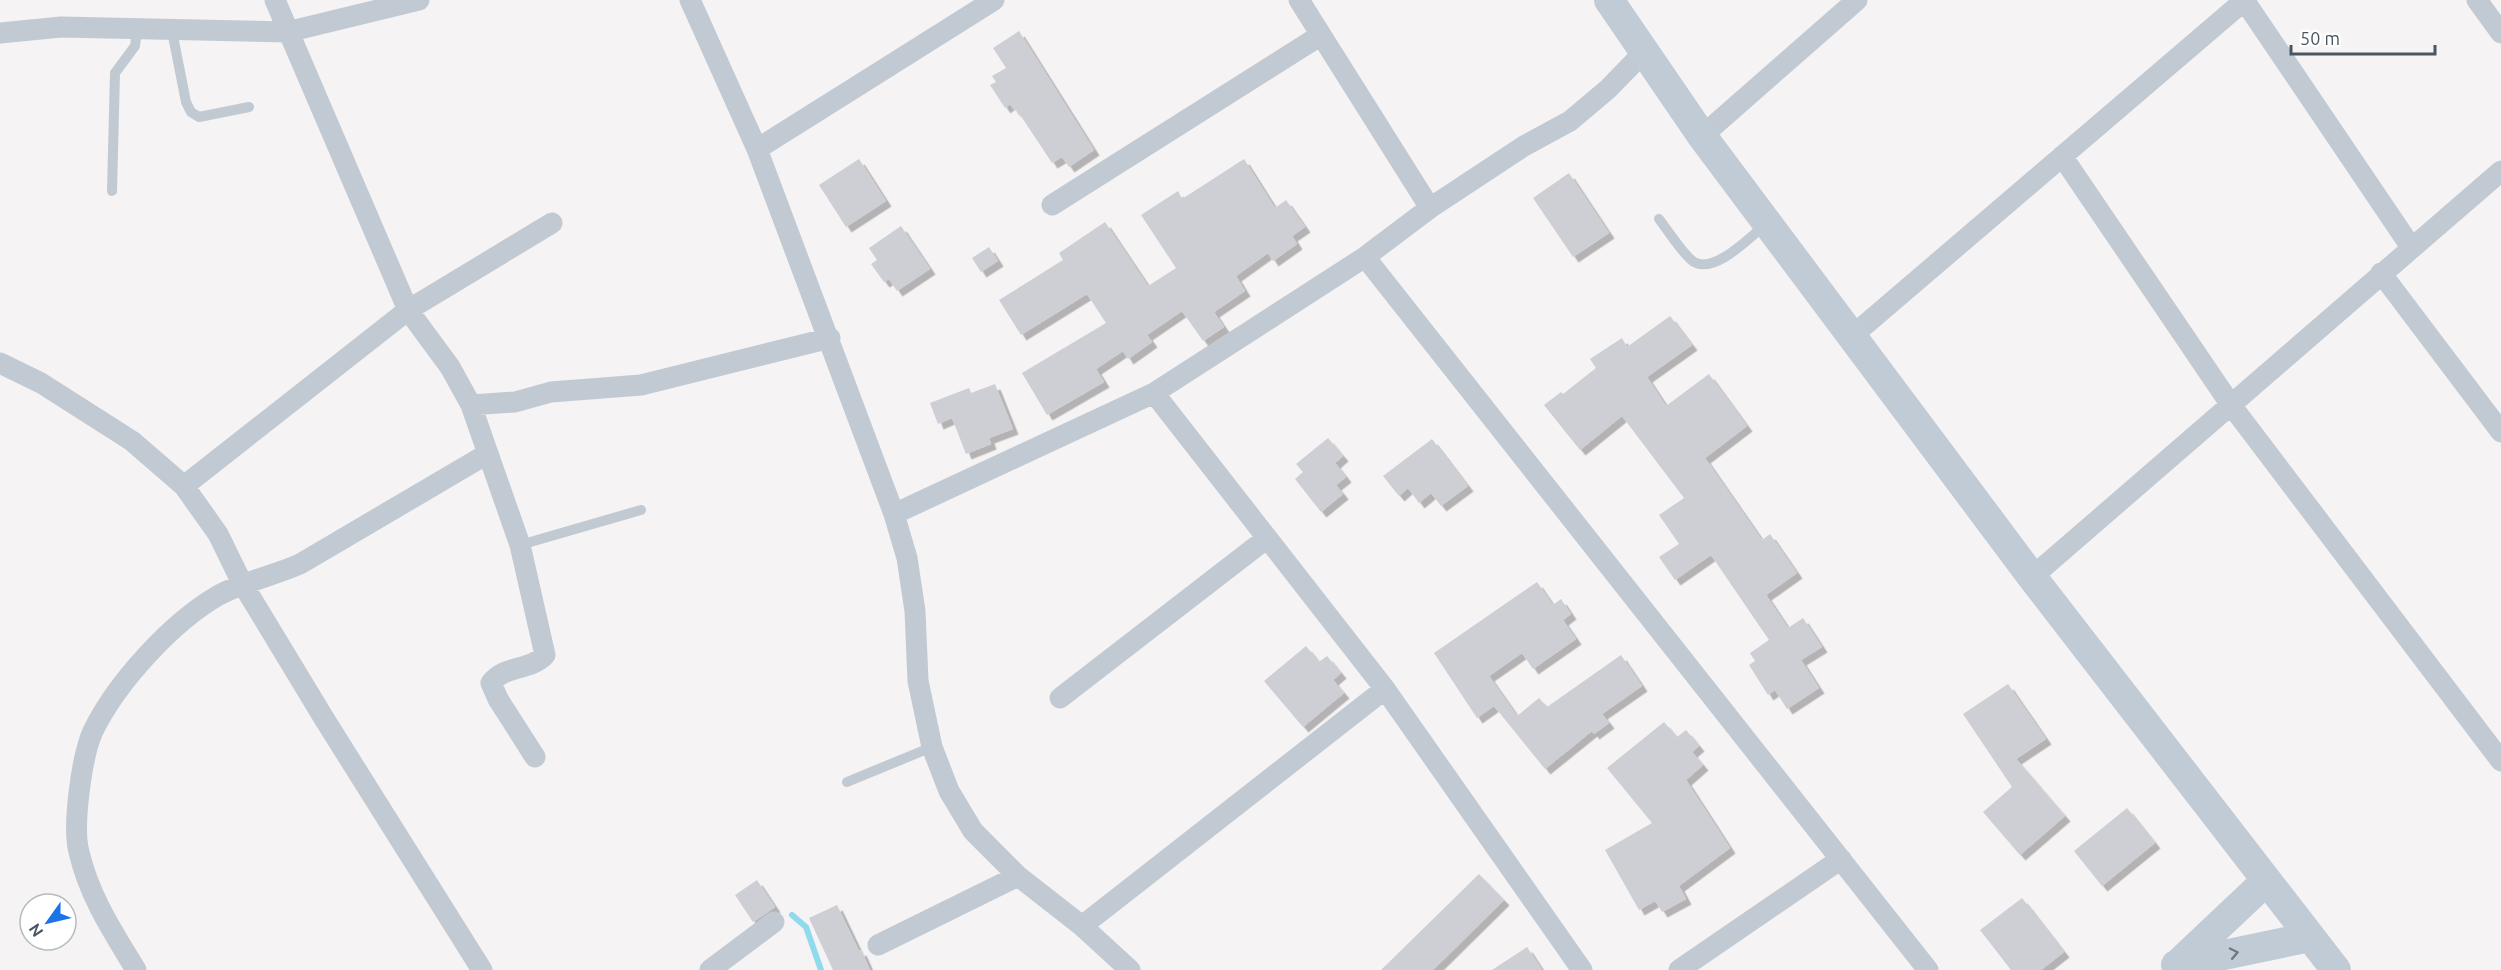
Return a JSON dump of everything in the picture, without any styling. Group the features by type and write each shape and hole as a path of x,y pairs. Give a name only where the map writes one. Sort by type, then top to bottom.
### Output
{"street":[{"path":"275,0 408,310 450,367 471,405 520,545 546,655 538,663 498,674 491,683 498,699 535,756"},
{"path":"0,33 61,27 287,32 419,0"},
{"path":"690,0 757,149 830,338 894,514 907,558 915,611 918,681 932,747 949,791 973,831 1018,876 1082,926 1130,970"},
{"path":"757,149 994,0"},
{"path":"1299,0 1430,208"},
{"path":"1609,0 1702,136 2032,577 2336,970"},
{"path":"1702,136 1857,0"},
{"path":"1852,336 2245,0 2411,247"},
{"path":"2477,0 2501,33"},
{"path":"1052,205 1321,35"},
{"path":"894,514 1154,393 1365,257 1430,208 1524,146 1570,121 1608,89 1644,52"},
{"path":"2062,156 2231,405 2501,761"},
{"path":"2032,577 2501,171"},
{"path":"184,486 408,310 552,223"},
{"path":"1365,257 1928,970"},
{"path":"2381,273 2501,432"},
{"path":"471,405 515,402 551,392 641,385 830,338"},
{"path":"0,363 41,383 132,441 184,486 218,534 242,583 482,970"},
{"path":"1154,393 1385,689 1582,970"},
{"path":"136,970 95,901 78,850 77,800 92,732 119,690 152,651 188,617 242,583 300,564 487,454"},
{"path":"1060,698 1267,538"},
{"path":"1082,926 1385,689"},
{"path":"1679,970 1840,859"},
{"path":"878,945 1018,876"},
{"path":"2173,968 2266,881"},
{"path":"710,970 774,922"},
{"path":"2173,968 2310,937"}],"lane":[{"path":"112,191 115,73 135,46 137,30"},
{"path":"172,31 186,102 191,112 199,117 249,107"},
{"path":"1659,219 1694,262 1708,265 1721,260 1768,223"},
{"path":"520,545 641,510"},
{"path":"848,782 932,747"}],"building":[{"path":"1019,31 1094,150 1069,167 1062,157 1052,163 1017,110 1015,111 1010,104 1005,108 990,85 996,82 992,76 1006,68 993,48"},
{"path":"859,159 886,201 846,227 819,185"},
{"path":"1244,159 1275,208 1286,200 1305,227 1292,236 1297,244 1273,261 1268,253 1236,276 1245,291 1214,312 1224,327 1203,341 1182,311 1147,335 1152,342 1128,359 1123,351 1096,369 1104,382 1047,415 1022,373 1106,323 1087,294 1021,335 999,300 1063,260 1059,253 1105,222 1148,286 1176,268 1141,215 1178,191 1182,199"},
{"path":"1569,173 1609,233 1573,257 1533,198"},
{"path":"901,226 930,269 897,291 889,279 884,282 871,264 877,260 869,248"},
{"path":"989,247 998,261 981,272 972,258"},
{"path":"1670,316 1692,345 1647,377 1666,406 1709,374 1747,426 1705,458 1762,540 1770,534 1797,573 1766,595 1788,628 1803,618 1822,647 1801,660 1819,688 1787,709 1775,690 1768,695 1749,665 1755,661 1750,653 1769,640 1711,555 1675,580 1659,557 1679,544 1659,515 1684,498 1622,416 1580,450 1544,405 1561,392 1563,394 1596,368 1590,359 1622,338 1627,347"},
{"path":"995,384 1013,429 989,438 991,444 966,454 952,418 938,424 930,403 969,388 971,393"},
{"path":"1328,438 1343,456 1335,463 1346,477 1336,485 1343,494 1321,512 1295,479 1303,472 1296,464"},
{"path":"1432,439 1468,486 1441,506 1431,493 1419,503 1408,488 1399,496 1383,476"},
{"path":"1537,582 1553,605 1561,599 1571,614 1563,620 1576,639 1533,669 1522,653 1489,676 1517,716 1539,698 1547,707 1621,655 1642,686 1602,714 1609,723 1594,734 1592,731 1545,769 1494,706 1477,718 1434,653"},
{"path":"1306,646 1319,662 1327,656 1341,673 1333,680 1344,693 1303,727 1264,681"},
{"path":"2008,684 2046,739 2016,759 2065,816 2020,855 1983,812 2012,787 1963,714"},
{"path":"1664,722 1677,737 1686,730 1699,746 1692,752 1703,765 1686,780 1730,848 1679,886 1686,899 1662,912 1655,901 1639,910 1605,850 1652,823 1607,768"},
{"path":"2127,808 2155,843 2102,886 2074,851"},
{"path":"1479,874 1504,900 1433,970 1381,970"},
{"path":"757,880 775,907 753,922 735,895"},
{"path":"2022,898 2064,952 2041,970 2011,970 1980,930"},
{"path":"837,905 870,970 833,970 809,918"},
{"path":"1527,947 1542,970 1492,970"}],"waterway":[{"path":"792,915 806,927 821,970"}]}
